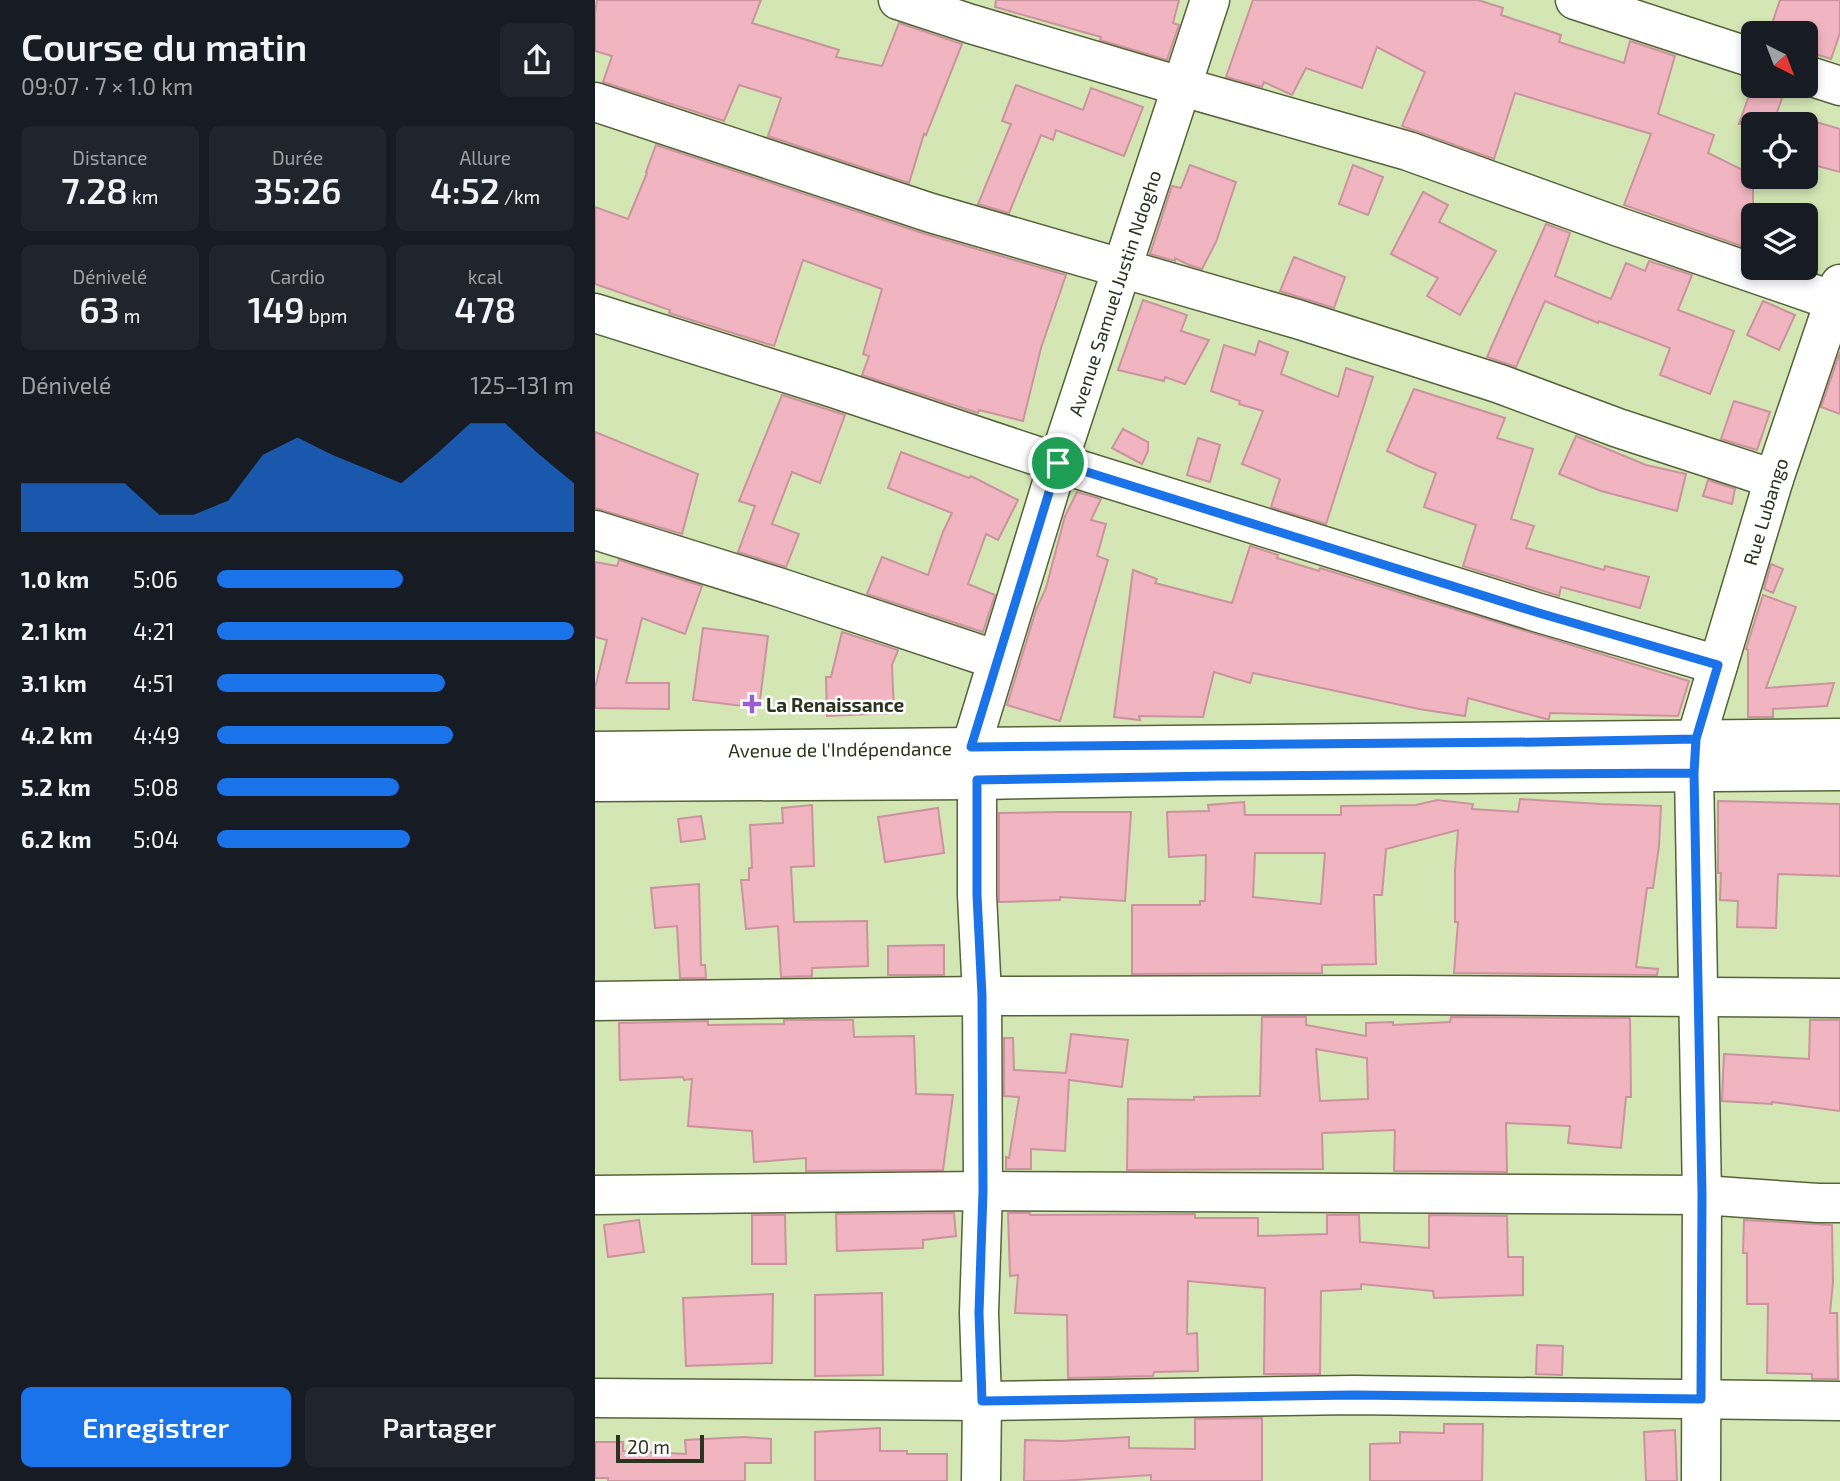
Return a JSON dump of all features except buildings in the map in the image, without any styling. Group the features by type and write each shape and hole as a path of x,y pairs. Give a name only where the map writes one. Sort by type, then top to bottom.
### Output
{"street":[{"path":"898,0 1183,87 1408,151 1619,227 1838,296"},
{"name":"Avenue Samuel Justin Ndogho","path":"981,1481 979,1313 983,1191 982,996 974,764 997,660 1058,463 1210,0"},
{"path":"1575,0 1741,54"},
{"path":"1818,79 1840,86"},
{"path":"595,102 931,213 1322,327 1500,384 1618,428 1774,479"},
{"name":"Rue Lubango","path":"1701,1481 1702,1195 1695,756 1718,665 1774,479 1838,296"},
{"path":"595,313 1058,463 1539,613 1718,665"},
{"path":"595,530 997,660"},
{"name":"Avenue de l'Indépendance","path":"595,751 773,750 974,764 1233,776 1695,756 1840,738"},
{"name":"Avenue de l'Indépendance","path":"1695,756 1840,771"},
{"name":"Avenue de l'Indépendance","path":"595,782 974,764"},
{"path":"595,1001 982,996 1840,998"},
{"path":"595,1195 983,1191 1702,1195 1840,1203"},
{"path":"595,1398 982,1401 1353,1395 1840,1401"}],"place":[{"name":"La Renaissance","path":"752,704"}],"route":[{"path":"1058,463 971,747 1696,739 1694,773 1702,1195 1701,1399 1353,1395 982,1401 979,1313 983,1191 982,996 977,895 977,780 1694,773 1696,739 1718,665 1539,613 1058,463"}]}
